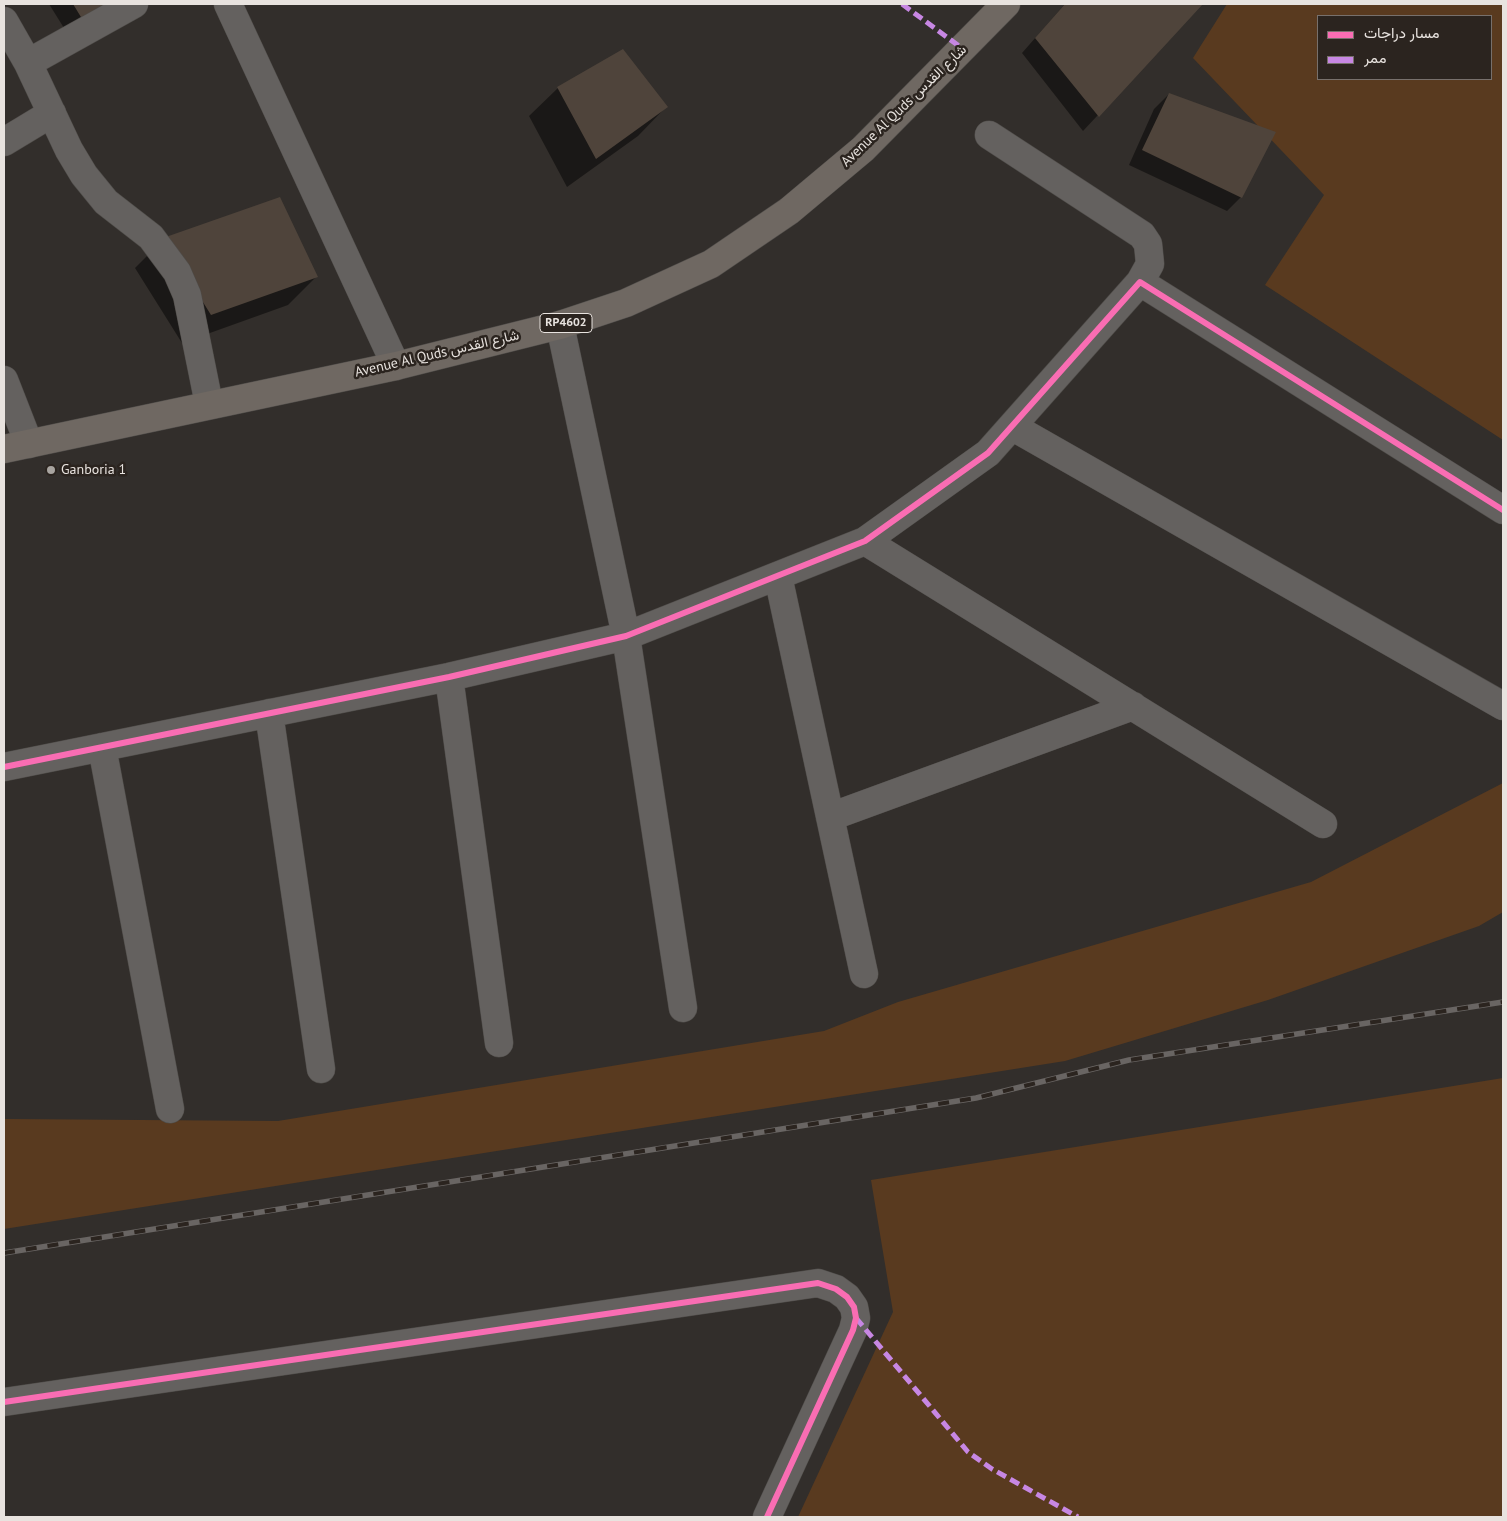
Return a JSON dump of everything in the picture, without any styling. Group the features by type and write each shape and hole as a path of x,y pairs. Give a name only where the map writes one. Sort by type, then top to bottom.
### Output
{"main road":[{"name":"Avenue Al Quds شارع القدس","path":"16,446 396,366 560,325 626,303 710,264 789,211 863,149 1006,4"}],"street":[{"path":"28,63 134,4"},
{"path":"228,4 396,366"},
{"path":"4,21 28,63 84,175 106,202 151,237 177,272 187,295 209,404"},
{"path":"4,142 52,113"},
{"path":"4,766 449,677 626,636 865,541 988,454 1146,274 1150,259 1148,244 1142,235 989,135"},
{"path":"1140,282 1503,510"},
{"path":"560,325 626,636 682,1008"},
{"path":"4,380 16,446"},
{"path":"1013,426 1503,706"},
{"path":"865,541 1323,824"},
{"path":"778,576 864,974"},
{"path":"449,677 499,1043"},
{"path":"830,817 1133,706"},
{"path":"269,713 321,1069"},
{"path":"102,747 170,1108"},
{"path":"4,1402 818,1283 836,1289 847,1297 854,1307 856,1318 853,1330 768,1517"}],"shaded area":[{"path":"1227,4 1503,4 1503,440 1265,285 1324,195 1193,58"},
{"path":"1503,783 1503,912 1479,926 1268,1000 1065,1061 4,1229 4,1119 278,1121 824,1031 898,1002 1311,882"},
{"path":"1503,1078 1503,1517 798,1517 893,1312 871,1180"}],"building":[{"path":"73,4 123,4 84,22"},
{"path":"1065,4 1203,4 1099,117 1035,38"},
{"path":"623,49 668,107 596,159 557,87"},
{"path":"1169,93 1276,132 1242,198 1142,150"},
{"path":"280,197 318,277 211,315 163,238"}],"railway":[{"path":"4,1253 976,1098 1129,1060 1503,1002"}],"marked path":[{"path":"902,4 963,49"},
{"path":"856,1318 968,1452 992,1469 1078,1517"}],"cycle path":[{"path":"4,767 449,677 626,636 865,541 988,453 1140,282 1503,510"},
{"path":"4,1402 818,1283 836,1289 847,1297 854,1307 856,1318 853,1330 767,1517"}],"place":[{"name":"Ganboria 1","path":"51,470"}]}
